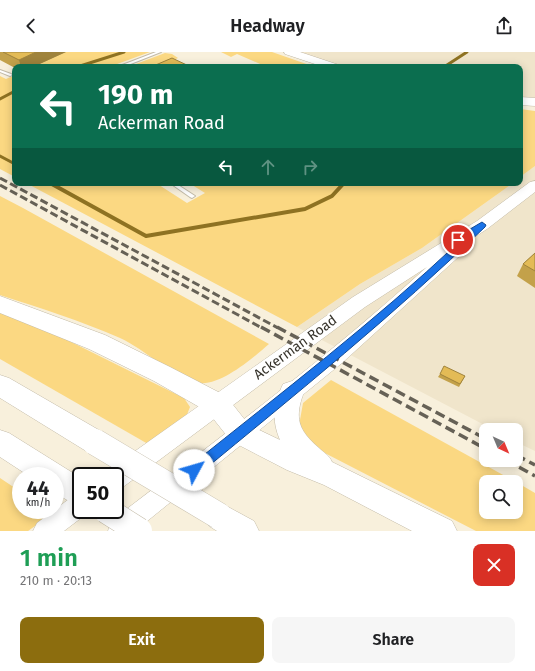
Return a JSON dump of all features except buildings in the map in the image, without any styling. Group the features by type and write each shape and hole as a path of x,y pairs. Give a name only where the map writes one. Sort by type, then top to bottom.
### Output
{"highway":[{"path":"0,304 97,342 162,374 217,404 240,434 296,461 334,476 442,531"},
{"path":"0,385 244,531"},
{"path":"292,392 286,403 285,421 290,435 302,450 334,476"},
{"path":"0,442 39,467"},
{"path":"120,519 139,531"}],"main road":[{"path":"289,52 325,64"},
{"path":"523,101 535,102"},
{"name":"Ackerman Road","path":"124,472 359,302 482,225 535,185"},
{"name":"Ackerman Road","path":"117,531 292,392 426,279 482,225"},
{"path":"45,531 72,511"}],"lane":[{"path":"127,64 159,52"},
{"path":"0,71 10,76"},
{"path":"177,186 192,196"}],"shaded area":[{"path":"66,52 150,52 117,64 40,64"},
{"path":"221,52 272,52 306,64 260,64 237,54 231,57"},
{"path":"289,52 535,52 535,102 523,101 523,64 326,64"},
{"path":"165,53 172,54 178,58 165,64 136,64"},
{"path":"0,76 6,79 12,76 12,175 0,169"},
{"path":"523,109 535,111 535,166 523,175"},
{"path":"535,166 535,451 523,445 523,423 481,423 297,327 360,284 422,248 509,186 523,186 523,175"},
{"path":"32,186 161,186 187,203 205,193 194,186 509,186 422,248 360,284 297,327"},
{"path":"0,196 269,344 227,376 208,383 199,383 180,376 120,338 75,320 0,295"},
{"path":"0,313 45,329 184,398 190,407 186,417 148,444 0,359"},
{"path":"331,380 479,462 479,467 489,467 503,475 479,475 479,519 523,519 523,486 535,493 535,531 476,531 315,448 293,422 300,420 303,403"},
{"path":"0,478 12,486 12,519 45,519 28,531 0,531"}],"waterway":[{"path":"86,64 124,52"},
{"path":"449,64 467,52"},
{"path":"0,99 12,93"},
{"path":"0,156 12,162"},
{"path":"55,186 146,236 305,209 332,196 341,186"}],"railway":[{"path":"0,178 12,184"},
{"path":"0,185 262,328"},
{"path":"15,186 278,328"},
{"path":"261,327 479,445"},
{"path":"277,327 479,435"},
{"path":"523,459 535,465"},
{"path":"519,467 535,476"}],"route":[{"path":"194,470 266,414 362,334 426,279 482,225 458,240"}]}
